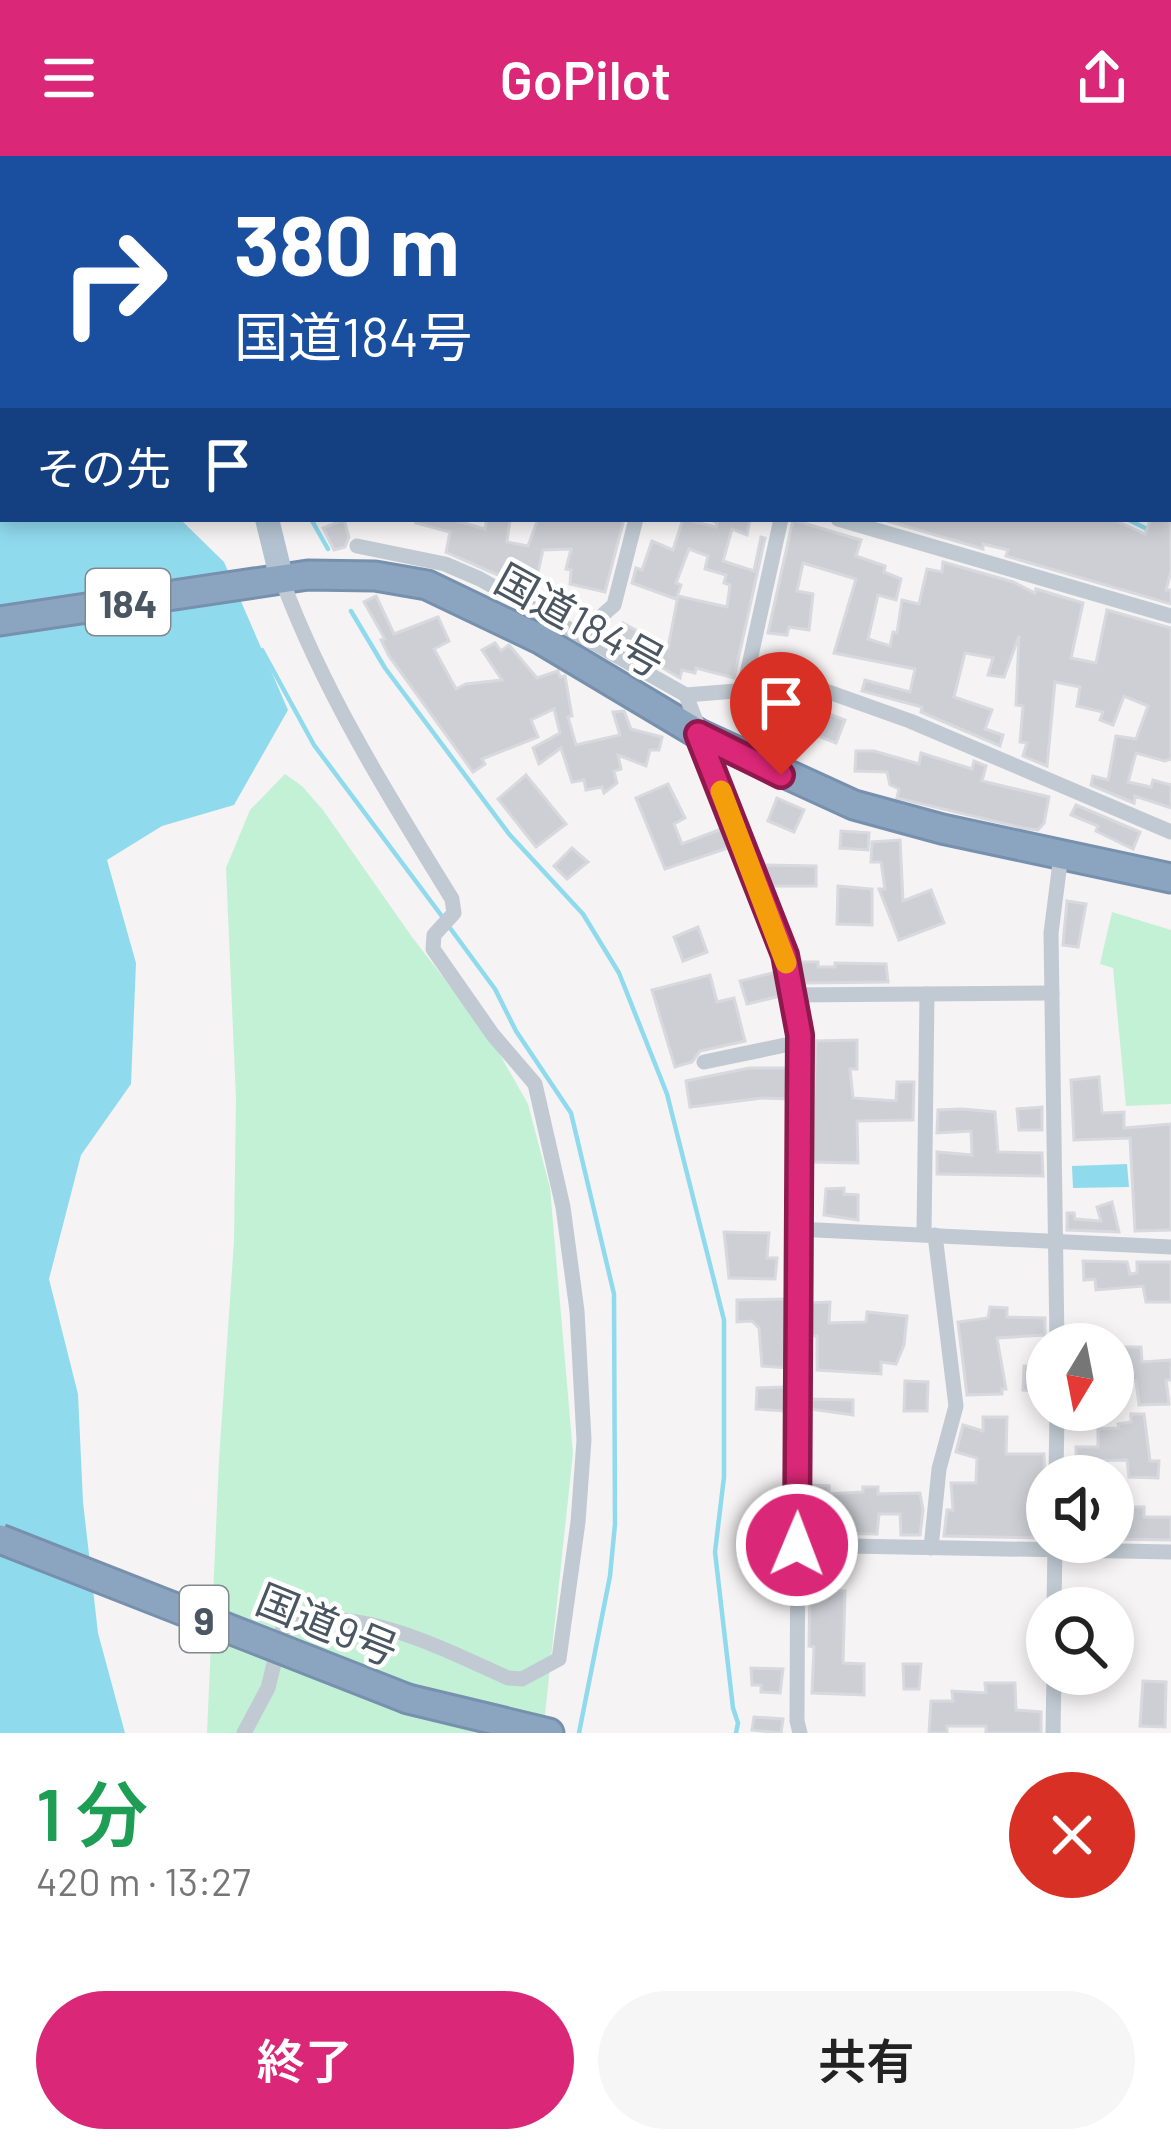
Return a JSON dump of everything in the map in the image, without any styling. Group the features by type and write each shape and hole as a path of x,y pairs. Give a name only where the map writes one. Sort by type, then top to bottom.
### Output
{"highway":[{"name":"国道184号","path":"0,621 332,574 375,576 444,591 540,639 698,734 854,805 1171,878"},
{"name":"国道9号","path":"0,1539 492,1733"},
{"name":"9","path":"408,1700 549,1733"}],"main road":[{"path":"267,522 269,582"}],"street":[{"path":"580,635 614,605 635,522"},
{"path":"744,688 780,522"},
{"path":"848,522 1171,616"},
{"path":"357,546 445,564 686,695 693,707 698,734 785,955 800,1042 796,1229 800,1733"},
{"path":"244,1733 268,1688 283,1627 305,1618 326,1617 401,1632 508,1678 522,1679 559,1659 584,1440 577,1311 563,1207 535,1084 493,1035 434,950 434,935 447,922 452,899 269,582"},
{"path":"686,695 809,685 1159,823 1171,832"},
{"path":"1057,1323 1051,933 1061,855"},
{"path":"792,994 1052,993"},
{"path":"927,994 929,1234 956,1406 939,1469 931,1548"},
{"path":"704,1062 800,1042"},
{"path":"796,1229 1171,1246"},
{"path":"797,1545 1026,1546"},
{"path":"1134,1550 1171,1552"},
{"path":"1053,1733 1054,1695"}],"green space":[{"path":"285,774 323,810 491,1039 528,1104 550,1188 573,1453 543,1733 207,1733 234,1241 236,1099 226,868 250,810"},
{"path":"1112,912 1171,930 1171,1104 1126,1106 1113,968 1100,964"}],"water":[{"path":"0,522 183,522 224,562 288,710 234,805 162,826 107,860 136,963 131,1084 81,1155 49,1279 78,1394 83,1502 98,1633 125,1733 0,1733"},
{"path":"1127,1164 1129,1187 1073,1188 1072,1166"}],"building":[{"path":"345,522 349,537 345,547 334,550 323,528"},
{"path":"460,522 485,529 486,522 510,522 507,542 528,546 537,522 623,522 605,592 570,584 571,570 566,569 571,549 543,550 534,590 537,597 523,586 446,552 450,532 416,523"},
{"path":"682,522 716,527 715,522 749,522 747,535 732,529 723,561 754,571 761,537 765,538 734,678 696,668 695,673 682,670 680,678 614,640 623,623 668,648 678,596 727,607 730,585 724,583 726,575 705,569 708,556 689,549 676,583 681,585 676,599 632,583 652,541 673,550"},
{"path":"793,522 861,540 856,556 885,566 884,572 901,579 896,600 878,595 868,639 890,646 902,600 919,604 927,569 942,572 943,562 1035,593 1036,589 1083,603 1071,658 1096,663 1107,610 1171,628 1171,759 1136,753 1128,782 1151,787 1153,780 1171,785 1171,808 1135,796 1134,803 1091,785 1093,776 1108,780 1116,736 1136,739 1148,706 1124,696 1113,725 1100,720 1103,712 1077,706 1080,687 1055,682 1047,766 1023,756 1027,743 1020,742 1023,706 1016,705 1019,636 1004,677 988,675 993,658 965,653 954,697 992,710 985,729 1003,735 1000,746 921,712 922,707 862,691 865,680 910,692 915,669 834,653 856,579 803,563 797,591 813,594 809,630 789,627 787,635 768,633"},
{"path":"891,522 1119,522 1145,534 1150,522 1171,522 1166,590 1171,590 1171,604 1006,556 1008,550 983,544 983,549"},
{"path":"376,596 394,634 438,617 449,641 434,649 456,689 502,680 482,650 495,643 501,651 509,645 537,678 558,671 560,677 565,676 576,745 620,735 613,712 624,711 631,729 662,737 659,750 650,750 646,766 618,755 617,783 604,793 602,787 586,790 584,780 572,782 561,748 539,764 533,748 560,733 554,709 531,720 538,737 482,759 485,764 473,772 389,656 364,602"},
{"path":"812,707 845,720 836,743 803,730"},
{"path":"856,751 874,751 919,764 921,753 972,769 974,761 986,766 982,781 1049,797 1044,823 1038,830 1023,828 897,798 899,789 890,785 887,772 855,771"},
{"path":"526,775 566,824 536,847 498,799"},
{"path":"668,784 685,818 674,824 682,844 724,828 731,847 665,869 636,798"},
{"path":"777,798 804,810 794,832 768,821"},
{"path":"1076,805 1140,832 1133,849 1071,815"},
{"path":"841,831 869,833 868,850 840,848"},
{"path":"900,840 903,901 931,890 944,923 899,940 879,889 885,889 881,862 871,862 872,842"},
{"path":"572,848 588,862 567,879 554,866"},
{"path":"764,865 816,866 816,886 772,886"},
{"path":"838,886 872,889 872,925 837,924"},
{"path":"1067,901 1086,904 1078,947 1063,945"},
{"path":"698,927 707,952 683,961 674,937"},
{"path":"799,962 818,962 818,967 886,964 888,982 802,983"},
{"path":"776,972 780,996 747,1004 740,981"},
{"path":"710,975 717,1002 734,998 745,1041 700,1051 692,1062 675,1067 652,990"},
{"path":"857,1040 857,1069 850,1069 853,1098 896,1101 897,1082 914,1082 913,1120 857,1121 858,1163 811,1162 816,1041"},
{"path":"749,1068 788,1068 788,1099 690,1107 686,1081"},
{"path":"1099,1077 1102,1113 1124,1112 1124,1128 1171,1124 1171,1230 1135,1231 1130,1138 1074,1140 1071,1080"},
{"path":"1042,1107 1042,1130 1019,1130 1017,1109"},
{"path":"938,1110 995,1112 998,1152 1042,1153 1043,1176 937,1174 937,1152 972,1155 971,1131 937,1133"},
{"path":"844,1188 844,1194 858,1195 858,1220 824,1215 826,1189"},
{"path":"1112,1202 1119,1232 1067,1230 1067,1213 1074,1213 1075,1219 1101,1221 1097,1207"},
{"path":"724,1232 769,1233 767,1258 777,1258 775,1279 729,1278"},
{"path":"1083,1261 1127,1262 1130,1274 1137,1273 1137,1262 1171,1262 1171,1302 1146,1302 1143,1286 1096,1290 1095,1279 1084,1280"},
{"path":"787,1299 787,1368 762,1366 759,1328 752,1321 737,1322 737,1300"},
{"path":"830,1302 829,1323 866,1322 867,1312 907,1316 896,1364 881,1362 881,1374 817,1370 811,1303"},
{"path":"990,1307 1007,1308 1007,1317 1045,1318 1045,1323 1026,1323 1026,1336 997,1338 1006,1389 1002,1394 967,1395 958,1322 988,1318"},
{"path":"1134,1347 1141,1347 1142,1362 1171,1360 1171,1380 1166,1380 1169,1404 1139,1405"},
{"path":"905,1381 928,1382 927,1411 904,1411"},
{"path":"786,1387 786,1411 756,1409 757,1388"},
{"path":"810,1399 853,1400 853,1415 810,1409"},
{"path":"1134,1414 1144,1414 1150,1461 1159,1461 1158,1478 1134,1477 1134,1455 1076,1455 1076,1447 1098,1447 1098,1431 1134,1431"},
{"path":"983,1417 1007,1417 1006,1454 1044,1454 1026,1455 1026,1538 944,1536 947,1510 953,1510 951,1483 976,1483 977,1458 956,1452 963,1425 983,1431"},
{"path":"810,1485 829,1486 829,1494 863,1492 863,1487 878,1487 878,1494 920,1493 920,1535 901,1535 900,1514 879,1514 877,1534 810,1533"},
{"path":"1134,1507 1144,1507 1144,1517 1171,1517 1171,1540 1134,1539"},
{"path":"751,1514 786,1516 786,1542 750,1540"},
{"path":"810,1589 845,1591 843,1663 864,1664 864,1695 812,1693"},
{"path":"903,1664 921,1664 919,1689 904,1689"},
{"path":"751,1668 783,1669 780,1693 761,1692 761,1685 752,1685"},
{"path":"1143,1681 1166,1682 1165,1727 1140,1726"},
{"path":"985,1683 1015,1683 1016,1710 1041,1712 1041,1733 986,1733 986,1726 947,1726 947,1733 929,1733 931,1701 953,1701 952,1691 986,1693"},
{"path":"754,1717 783,1719 781,1733 752,1730"}],"waterway":[{"path":"313,522 328,549"},
{"path":"1133,522 1149,530"},
{"path":"351,611 385,668 509,834 583,914 619,973 667,1094 724,1320 724,1477 715,1552 736,1733"},
{"path":"262,650 314,745 444,919"},
{"path":"450,928 495,989 516,1031 571,1113 614,1294 615,1524 610,1576 579,1733"}],"slow traffic":[{"path":"721,791 786,963"}],"route":[{"path":"781,775 698,734 785,955 800,1035 797,1545"}]}
